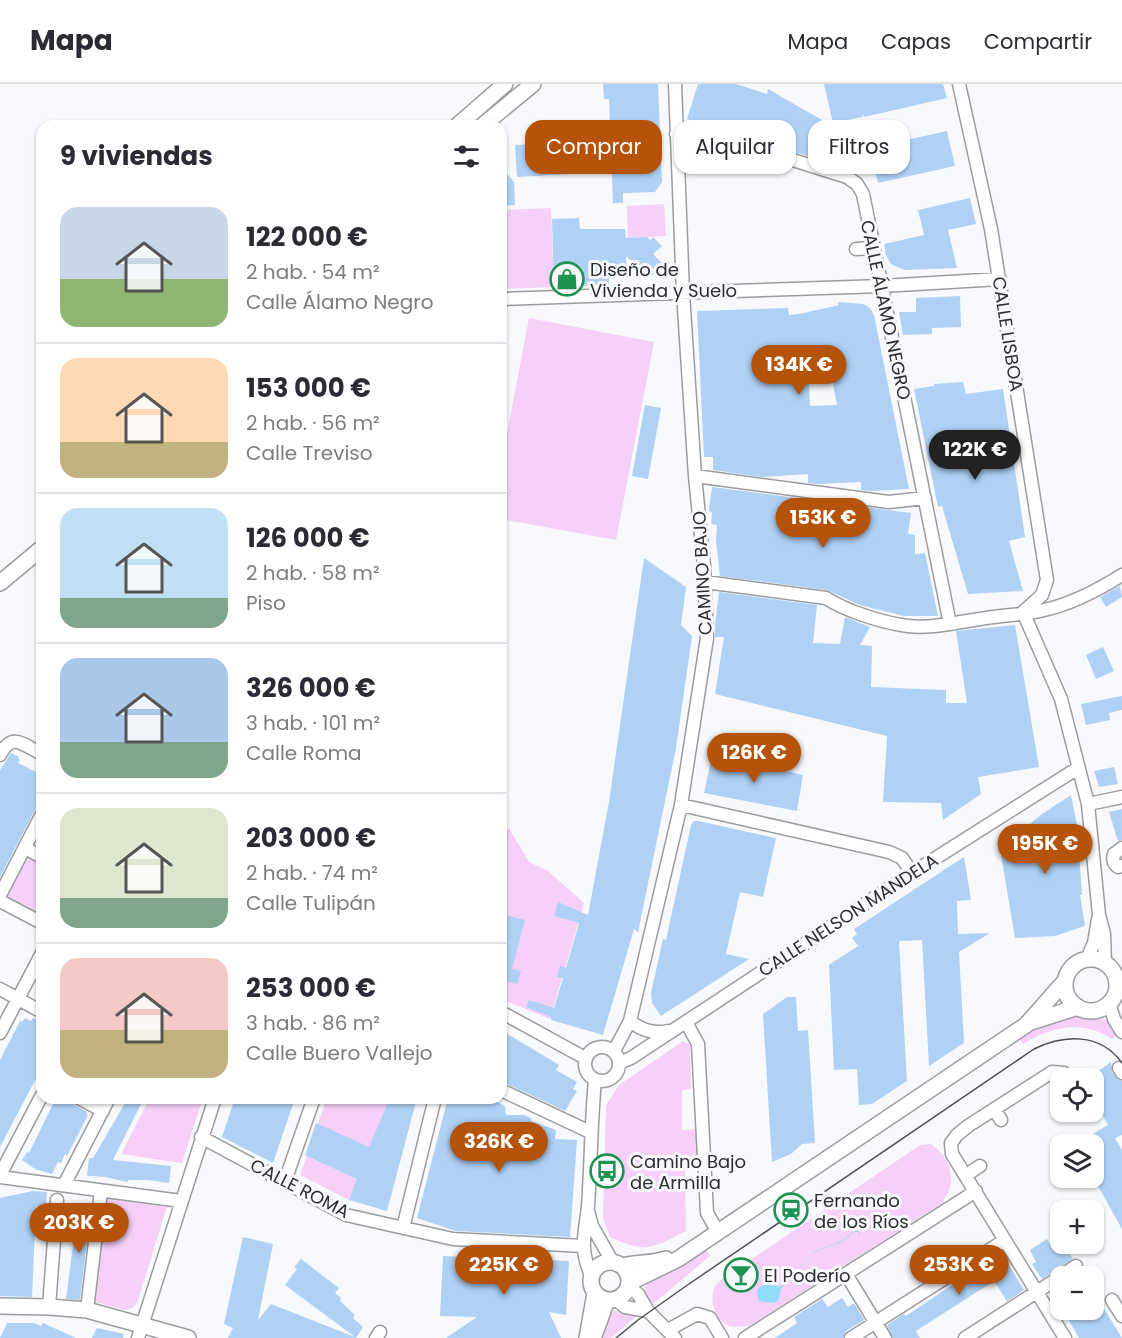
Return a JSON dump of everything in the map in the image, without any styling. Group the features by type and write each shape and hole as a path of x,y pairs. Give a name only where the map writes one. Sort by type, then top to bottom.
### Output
{"main road":[{"path":"464,120 505,84"},
{"path":"489,120 533,84"},
{"path":"0,583 36,553"},
{"path":"628,1284 692,1250 1026,1025 1078,1007 1094,1010 1115,997 1114,969 1087,959 1072,966 1065,981 1026,1025"},
{"path":"1065,981 1067,996 1078,1007"},
{"path":"617,1264 628,1274 628,1284 623,1294 606,1297 591,1285 591,1275 599,1265 634,1263 657,1262 692,1250"},
{"path":"587,1338 606,1297"},
{"path":"593,1338 606,1297"},
{"path":"1,1308 49,1307 87,1310 140,1331 188,1338"}],"street":[{"name":"CAMINO BAJO","path":"675,84 676,120"},
{"name":"CALLE LISBOA","path":"959,84 992,229 1047,580 1042,595 1023,612"},
{"name":"CALLE ÁLAMO NEGRO","path":"796,161 847,177 857,184 863,194 950,624"},
{"name":"CAMINO BAJO","path":"614,1052 630,1021 681,805 707,638 705,582 695,476 683,293 678,174"},
{"path":"856,249 874,248"},
{"path":"507,299 882,286 1000,279"},
{"path":"695,476 889,502 925,498"},
{"path":"705,582 826,598 876,618 909,626 950,624 1043,610 1092,594 1122,575"},
{"path":"1023,612 1061,699 1088,804 1099,915 1114,969"},
{"path":"0,755 10,741 18,742 36,751"},
{"name":"CALLE NELSON MANDELA","path":"619,1063 631,1058 912,873 1078,768"},
{"path":"1088,804 1122,797"},
{"path":"681,805 889,852 902,858 912,873"},
{"path":"0,895 36,826"},
{"path":"25,848 36,854"},
{"path":"1122,848 1114,854 1112,859 1118,867 1122,866"},
{"path":"0,901 36,920"},
{"path":"1087,959 1094,943 1099,915"},
{"path":"0,1033 36,964"},
{"path":"0,990 36,1009"},
{"path":"1115,997 1114,1019 1122,1032"},
{"path":"507,1015 585,1058"},
{"path":"630,1021 651,1033 671,1031"},
{"path":"686,1022 698,1044 707,1213 718,1232"},
{"path":"606,1047 614,1052 619,1063 617,1073 612,1078 606,1081 595,1080 587,1075 585,1058 591,1050 606,1047"},
{"path":"1050,1074 998,1115 957,1135 951,1143 952,1154 1065,1338"},
{"path":"591,1275 583,1246 588,1208 590,1132 595,1080"},
{"path":"507,1093 590,1132"},
{"path":"37,1104 0,1176 181,1201"},
{"path":"90,1104 103,1111"},
{"path":"64,1185 107,1104"},
{"path":"140,1331 211,1104"},
{"path":"285,1181 312,1104"},
{"path":"403,1228 434,1104"},
{"name":"CALLE ROMA","path":"201,1137 346,1215 453,1239 583,1246"},
{"path":"966,1175 981,1166"},
{"path":"87,1310 101,1191"},
{"path":"745,1338 976,1191"},
{"path":"49,1307 57,1200"},
{"path":"588,1208 592,1226 617,1264"},
{"path":"851,1338 1005,1240"},
{"path":"846,1274 885,1338"},
{"path":"628,1284 638,1294 648,1311 672,1334 697,1314 710,1318 722,1338"},
{"path":"965,1338 1050,1284"},
{"path":"606,1297 625,1307 648,1311"},
{"path":"1112,1300 1122,1316"}],"shaded area":[{"path":"664,204 666,236 628,238 627,206"},
{"path":"551,208 554,287 507,289 507,210"},
{"path":"529,318 654,342 616,540 507,520 507,434"},
{"path":"507,829 529,862 548,871 584,903 550,1019 507,1001"},
{"path":"29,855 36,859 36,915 6,899"},
{"path":"1072,1016 1109,1020 1118,1033 1112,1039 1090,1029 1078,1027 1044,1033 1023,1044 1019,1038 1041,1024"},
{"path":"683,1041 690,1045 691,1089 682,1090 682,1130 696,1129 699,1168 685,1168 686,1231 657,1245 632,1246 610,1237 603,1218 606,1105 619,1085"},
{"path":"147,1104 201,1104 182,1163 121,1154"},
{"path":"325,1104 389,1104 351,1201 300,1175"},
{"path":"931,1144 944,1157 951,1172 950,1188 941,1204 749,1326 730,1326 721,1320 714,1310 712,1298 718,1282 920,1145"},
{"path":"105,1198 167,1207 137,1303 133,1308 124,1310 92,1301"},
{"path":"706,1250 710,1256 652,1305 645,1294 647,1281"},
{"path":"616,1311 639,1314 611,1338 599,1338 610,1314"}],"water":[{"path":"857,1230 859,1232 854,1232 840,1243 813,1254 818,1250 841,1241 852,1233"},
{"path":"791,1278 781,1289 779,1299 775,1303 759,1301 757,1291 768,1283 780,1287"}],"building":[{"path":"603,84 658,84 659,120 610,120 609,99 604,99"},
{"path":"698,84 736,84 767,94 768,89 822,120 808,120 808,156 796,153 796,120 687,119"},
{"path":"824,84 943,84 947,98 864,117 863,113 862,117 832,120"},
{"path":"947,131 955,166 878,183 876,174 910,174 910,139"},
{"path":"525,144 525,174 570,174 517,177 515,145"},
{"path":"507,174 514,182 515,205 507,206"},
{"path":"612,174 662,174 662,182 655,192 623,193 623,203 613,203"},
{"path":"970,198 976,224 948,230 957,268 904,270 891,264 884,244 924,235 918,210"},
{"path":"579,218 580,229 625,229 626,238 647,237 650,240 653,237 662,246 653,254 663,264 649,278 626,256 627,270 609,271 609,285 554,287 552,219"},
{"path":"960,296 961,327 932,328 932,334 903,335 899,312 916,312 916,298"},
{"path":"838,302 863,304 870,308 874,315 909,489 861,490 861,482 808,483 808,474 762,477 713,470 713,457 704,457 697,311 788,308 789,315 839,305","holes":["827,354 837,405 810,406 808,358"]},
{"path":"963,382 966,394 1003,389 1025,537 1009,541 1023,591 968,594 942,506 938,507 914,389 934,386 934,384"},
{"path":"645,405 661,408 648,479 632,476"},
{"path":"712,487 911,513 908,534 915,535 915,554 925,553 938,616 904,616 860,605 827,590 720,576 716,540 717,525 711,524 712,512 709,511"},
{"path":"644,558 686,587 681,625 692,636 676,748 638,932 634,929 603,1035 551,1020 551,1017 526,1007 529,1000 554,1008 563,978 557,977 560,966 566,968 579,923 554,916 558,902 588,915 609,802"},
{"path":"1120,586 1122,597 1106,607 1100,597"},
{"path":"719,592 817,605 813,643 840,644 845,617 870,627 860,645 872,646 871,687 946,690 946,703 967,703 956,631 1015,625 1039,767 978,777 981,794 943,820 941,803 883,802 887,736 715,694 724,637 715,637"},
{"path":"1103,647 1114,671 1096,679 1086,655"},
{"path":"1122,696 1122,710 1109,713 1110,720 1086,725 1081,704"},
{"path":"11,753 19,757 18,763 36,772 36,808 0,877 0,770"},
{"path":"733,759 803,775 797,811 704,793 711,760 732,764"},
{"path":"1114,767 1118,784 1099,787 1094,771"},
{"path":"1071,795 1077,825 1082,895 1080,895 1085,926 1055,936 1015,938 999,843 1019,833"},
{"path":"1122,809 1122,840 1118,841 1109,812"},
{"path":"694,821 776,838 763,897 740,892 726,954 749,959 661,1016 652,1003 651,993 663,939 666,940 691,825"},
{"path":"964,857 971,900 957,901 958,934 990,933 959,952 964,1043 929,1066 922,940 899,941 907,1081 872,1104 859,1105 857,1069 834,1070 829,965 858,946 852,938 857,934 854,929"},
{"path":"507,916 525,920 512,969 521,971 517,984 507,982"},
{"path":"787,997 796,997 798,1031 808,1030 815,1143 802,1144 791,1154 772,1162 763,1014"},
{"path":"25,1018 31,1021 33,1018 36,1019 36,1078 0,1147 0,1060 20,1021 22,1022"},
{"path":"507,1034 559,1065 556,1070 577,1082 573,1089 577,1091 565,1111 507,1084"},
{"path":"1111,1062 1112,1072 1118,1080 1122,1081 1122,1135 1115,1138 1122,1150 1122,1229 1099,1188 1104,1188 1104,1134 1092,1134 1108,1125 1104,1118 1102,1068"},
{"path":"53,1104 74,1104 87,1112 88,1115 67,1156 65,1154 61,1163 58,1162 52,1174 35,1169 22,1160 27,1152 29,1153"},
{"path":"124,1104 141,1104 113,1160 171,1166 169,1183 148,1180 129,1180 127,1182 87,1176 89,1158 93,1158"},
{"path":"233,1104 293,1104 273,1163 222,1137"},
{"path":"387,1104 415,1104 387,1211 349,1200 357,1179 305,1155 316,1123 369,1147"},
{"path":"446,1104 501,1104 505,1106 506,1115 524,1115 531,1118 531,1121 556,1130 555,1139 577,1140 570,1237 456,1231 417,1218"},
{"path":"33,1191 47,1192 46,1206 36,1206 32,1297 0,1296 0,1198"},
{"path":"78,1207 91,1208 80,1300 66,1299"},
{"path":"243,1237 273,1244 258,1320 271,1304 355,1337 285,1285 297,1269 294,1267 301,1259 339,1288 335,1293 355,1315 353,1318 363,1327 356,1338 228,1338 233,1328 224,1324"},
{"path":"1047,1239 1050,1244 1050,1254 1070,1254 1073,1259 1062,1266 1050,1266 1050,1274 1042,1279 1032,1264 1036,1262 1030,1250"},
{"path":"1001,1252 1024,1290 1007,1301 994,1281 916,1331 920,1338 893,1338 887,1325 904,1314 906,1316"},
{"path":"443,1256 569,1261 566,1315 549,1312 561,1338 446,1338 477,1317 440,1316"},
{"path":"751,1261 759,1273 734,1289 727,1278"},
{"path":"842,1298 848,1307 854,1303 864,1320 846,1331 843,1338 775,1338 797,1323 794,1317 822,1299 828,1307"},
{"path":"1104,1309 1122,1338 1079,1338 1069,1320 1104,1320"},
{"path":"7,1323 34,1323 41,1326 43,1323 76,1338 0,1338"},
{"path":"97,1328 124,1334 123,1338 92,1338"}],"tram line":[{"path":"616,1338 686,1286 1034,1049 1057,1041 1081,1039 1103,1046 1122,1063"}],"place":[{"name":"Diseño de Vivienda y Suelo","path":"567,279"},
{"name":"Camino Bajo de Armilla","path":"607,1171"},
{"name":"Fernando de los Ríos","path":"791,1210"},
{"name":"El Poderío","path":"741,1275"}]}
